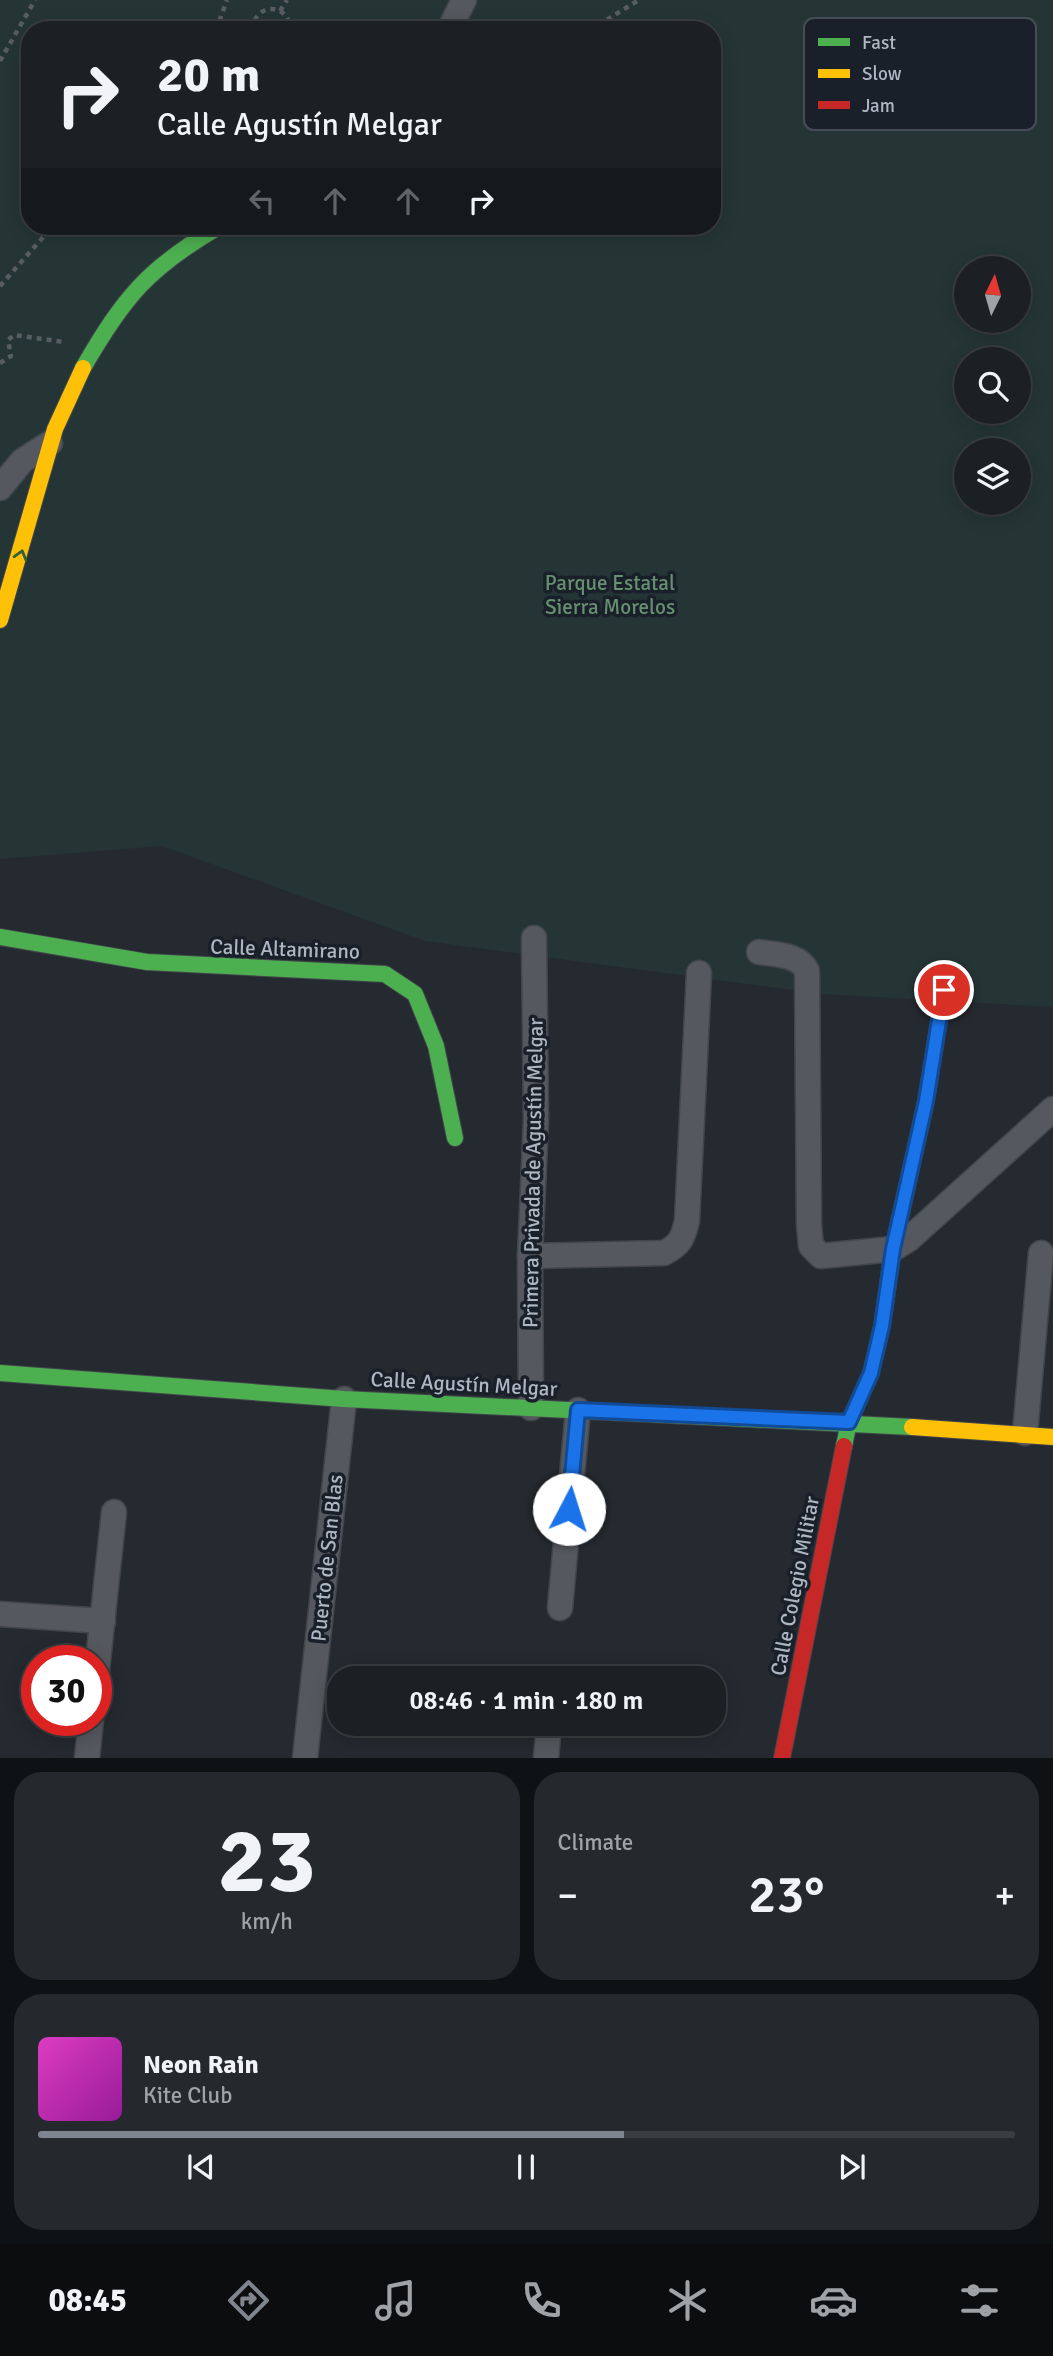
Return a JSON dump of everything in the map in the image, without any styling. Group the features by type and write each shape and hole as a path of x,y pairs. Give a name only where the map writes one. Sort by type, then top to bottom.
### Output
{"street":[{"path":"454,21 464,0"},
{"path":"0,620 15,575 50,443 62,409 91,353 122,305 144,279 176,253 205,235"},
{"path":"0,488 22,461 50,443"},
{"name":"Calle Altamirano","path":"0,937 146,962 385,974 415,995 436,1046 455,1138"},
{"name":"Primera Privada de Agustín Melgar","path":"531,1408 530,1256 536,1119 534,938"},
{"path":"759,952 792,958 804,965 807,971 809,1226 811,1247 816,1253 829,1257 893,1249 946,1207 1053,1109"},
{"path":"530,1256 664,1253 677,1246 684,1237 699,973"},
{"name":"Calle Colegio Militar","path":"782,1758 849,1422 871,1373 882,1326 893,1249 926,1101 944,990"},
{"path":"1025,1433 1041,1253"},
{"name":"Calle Agustín Melgar","path":"0,1373 344,1399 849,1422 1053,1437"},
{"name":"Puerto de San Blas","path":"305,1758 344,1399"},
{"path":"560,1608 578,1410"},
{"path":"100,1645 114,1512"},
{"path":"0,1614 103,1621"},
{"path":"87,1758 89,1736"},
{"path":"546,1758 548,1736"}],"path":[{"path":"23,21 35,0"},
{"path":"219,21 227,0"},
{"path":"281,11 287,0"},
{"path":"605,21 639,0"},
{"path":"256,21 260,12 271,8 281,11 288,21"},
{"path":"0,61 21,24"},
{"path":"0,286 45,235"},
{"path":"0,363 11,356 8,340 14,335 61,341 91,353"}],"green space":[{"name":"Parque Estatal Sierra Morelos","path":"0,0 1053,0 1053,1007 822,994 425,941 162,846 0,859"}],"traffic: fast":[{"path":"83,368 125,303 140,286 174,256 205,235"},
{"path":"0,937 147,962 385,974 415,994 436,1046 455,1138"},
{"path":"844,1446 849,1422 871,1373 882,1326 893,1249 926,1101 944,990"},
{"path":"0,1373 344,1399 912,1427"}],"traffic: slow":[{"path":"0,620 55,429 83,368"},
{"path":"912,1427 1053,1437"}],"traffic: jam":[{"path":"782,1758 844,1446"}],"route":[{"path":"569,1509 578,1410 849,1422 871,1373 882,1326 893,1249 926,1101 944,990"}]}
